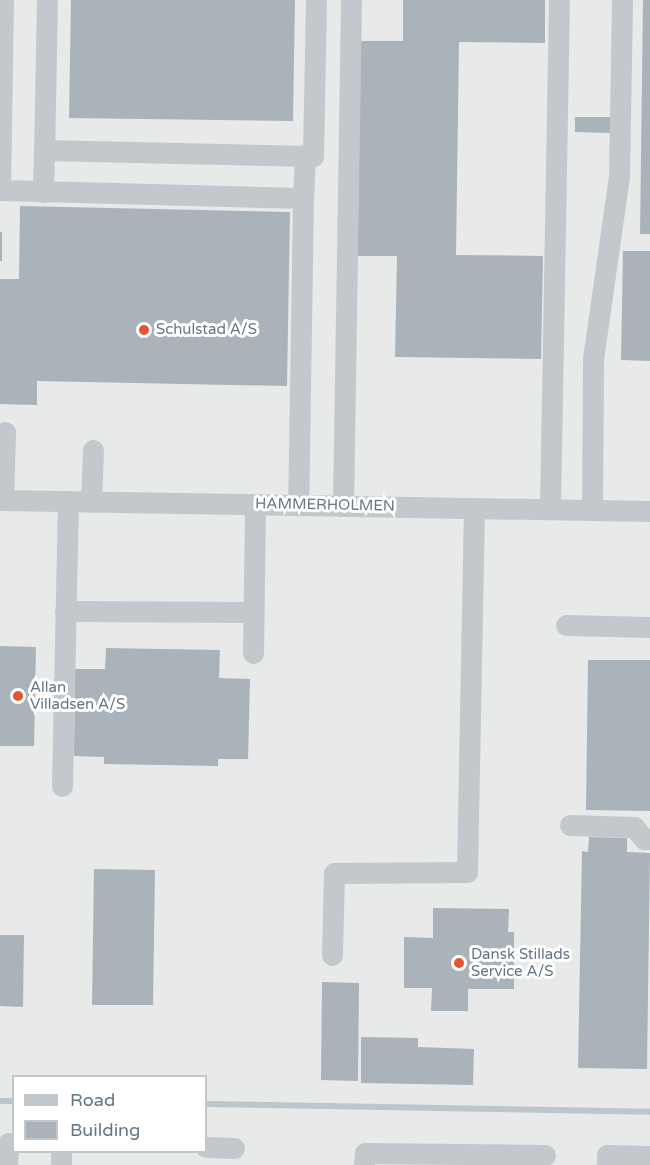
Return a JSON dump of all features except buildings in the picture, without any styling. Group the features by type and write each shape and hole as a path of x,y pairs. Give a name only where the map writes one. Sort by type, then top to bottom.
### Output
{"street":[{"path":"3,0 0,190 303,198"},
{"path":"43,192 47,0"},
{"path":"44,150 313,156 316,0"},
{"path":"343,506 351,0"},
{"path":"550,509 559,0"},
{"path":"592,510 593,359 619,176 622,0"},
{"path":"298,505 305,156"},
{"path":"2,500 5,432"},
{"path":"91,502 93,450"},
{"name":"HAMMERHOLMEN","path":"2,500 650,511"},
{"path":"62,786 68,501"},
{"path":"253,653 255,504"},
{"path":"332,955 334,873 467,872 474,508"},
{"path":"65,611 253,612"},
{"path":"566,625 650,627"},
{"path":"570,825 634,827 644,839 650,839"},
{"path":"7,1143 7,1165"},
{"path":"207,1147 234,1148"},
{"path":"364,1165 365,1153 545,1155"},
{"path":"607,1160 650,1156"}],"shaded area":[{"path":"0,0 650,0 650,1165 0,1165"}],"waterway":[{"path":"0,1101 12,1101"},
{"path":"207,1104 650,1112"}],"place":[{"name":"Schulstad A/S","path":"144,330"},
{"name":"Allan Villadsen A/S","path":"18,696"},
{"name":"Dansk Stillads Service A/S","path":"459,963"}]}
